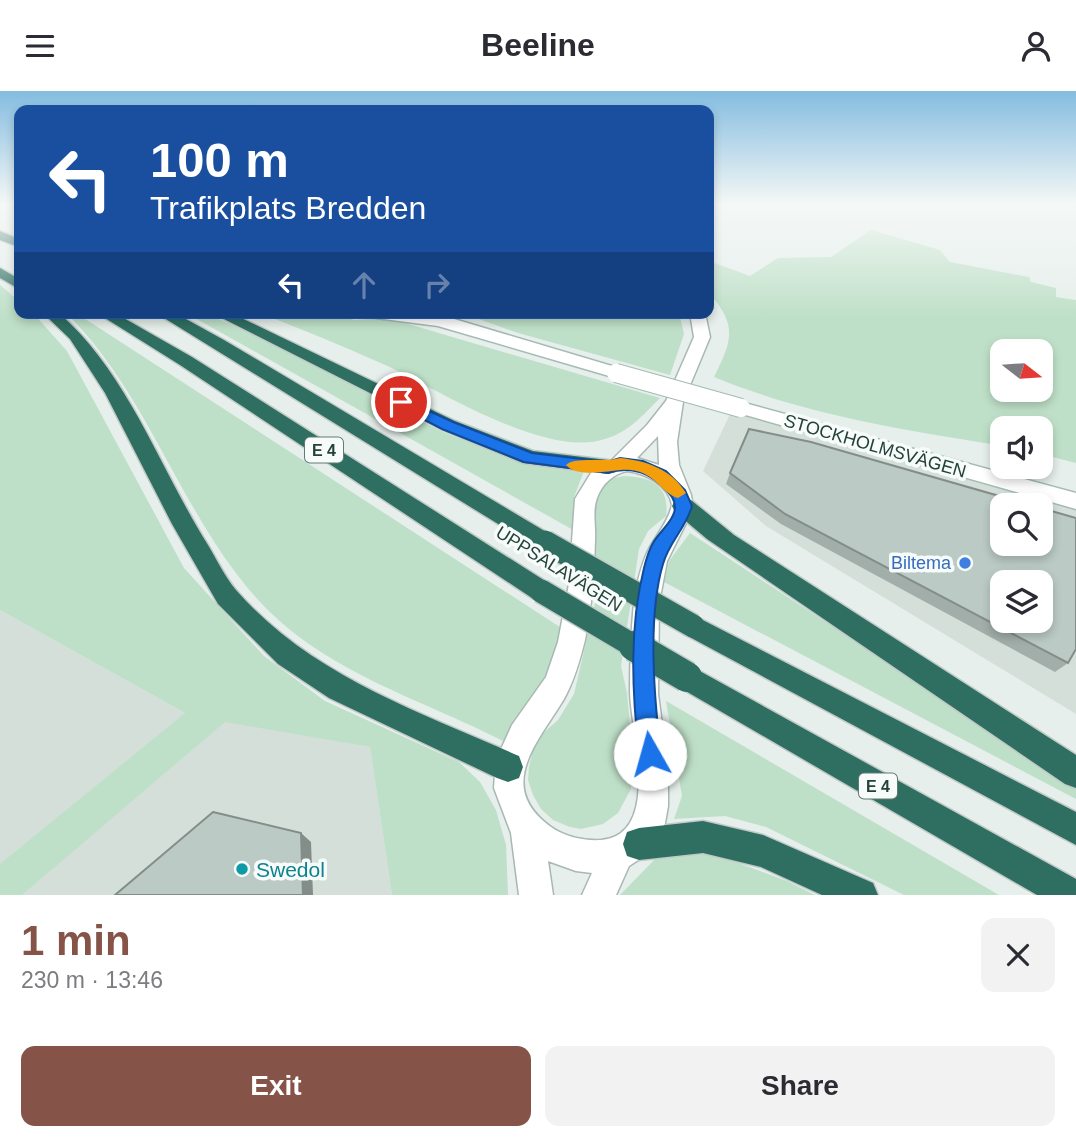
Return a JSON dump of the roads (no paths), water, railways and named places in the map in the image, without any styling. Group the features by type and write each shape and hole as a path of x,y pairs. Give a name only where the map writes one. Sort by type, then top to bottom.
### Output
{"highway":[{"path":"57,319 76,336 114,393 183,524 227,597 287,655 339,689 508,767"},
{"name":"UPPSALAVÄGEN","path":"114,319 186,361 541,591 1070,895"},
{"name":"UPPSALAVÄGEN","path":"174,319 545,542 693,626 1076,829"},
{"path":"231,319 447,425 530,458 614,465"},
{"path":"681,500 701,524 729,544 783,577 1076,773"},
{"path":"628,850 704,837 751,848 861,895"}],"street":[{"name":"STOCKHOLMSVÄGEN","path":"417,319 444,323"},
{"name":"STOCKHOLMSVÄGEN","path":"435,319 926,461 1076,501"},
{"path":"599,895 649,823 654,794 643,695 646,614 660,545 681,516 681,500 669,463 667,435 674,403 702,337 698,319"},
{"path":"536,895 527,829 509,790 508,767 526,727 556,688 569,653 580,589 585,503 592,482 654,429 674,403"},
{"name":"STOCKHOLMSVÄGEN","path":"748,409 1076,488"},
{"path":"614,465 638,465 660,475 681,500"},
{"path":"527,829 549,846 591,858 628,850"}],"place":[{"name":"Biltema","path":"965,563"},
{"name":"Swedol","path":"242,869"}]}
